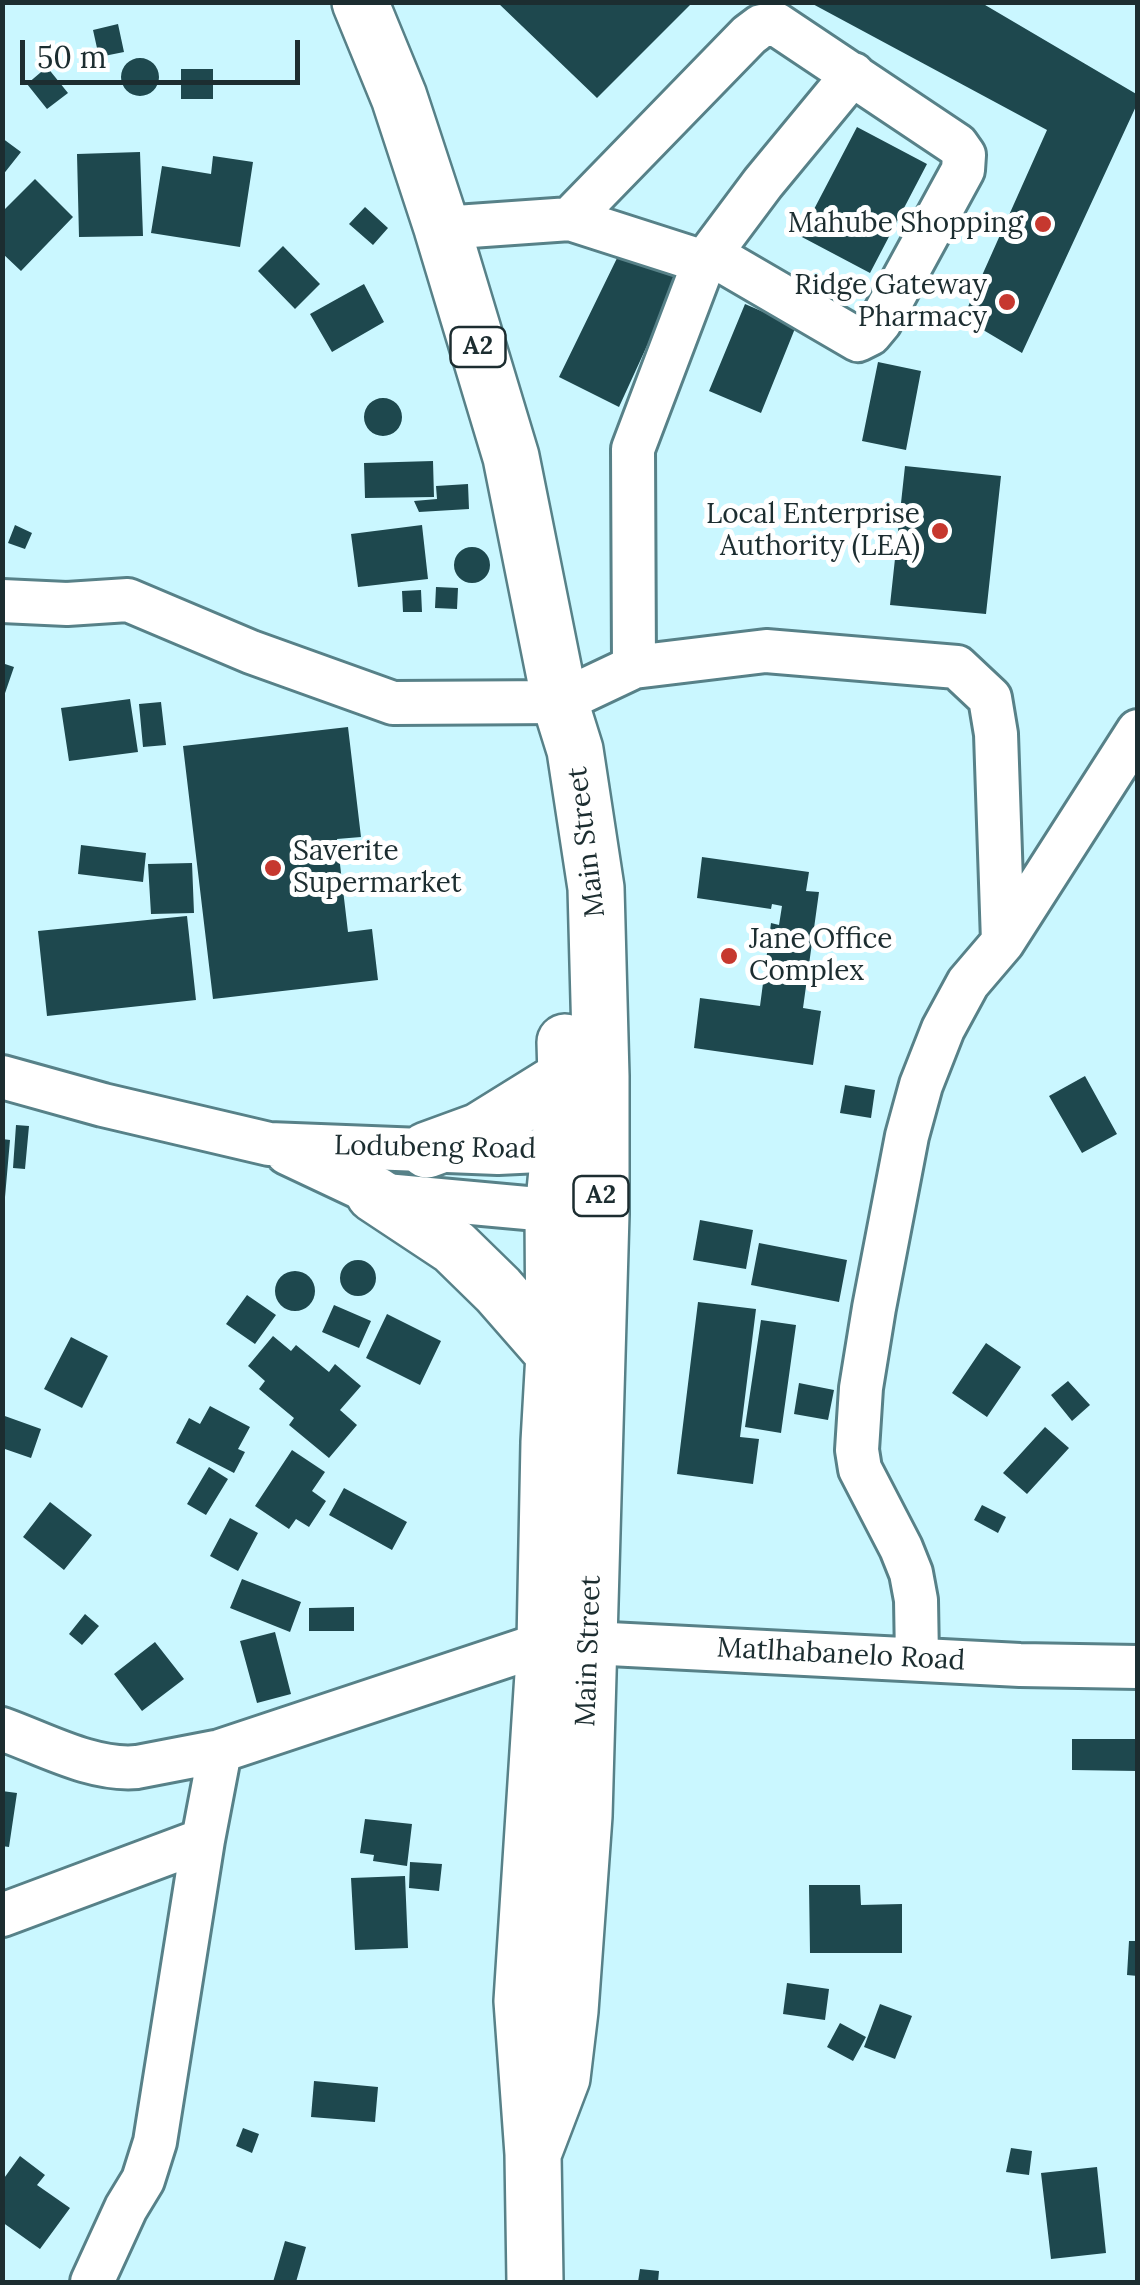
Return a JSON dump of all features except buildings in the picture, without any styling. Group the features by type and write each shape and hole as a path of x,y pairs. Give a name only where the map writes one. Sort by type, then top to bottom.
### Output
{"highway":[{"name":"Main Street","path":"360,2 399,97 511,456 568,726 596,888 577,1213 567,1644 522,2001 533,2154 534,2282"},
{"name":"Main Street","path":"568,726 561,905 566,1077 580,1154"},
{"path":"427,1150 478,1131 566,1077"},
{"path":"374,1194 454,1247 554,1354"},
{"name":"Main Street","path":"567,1644 548,1442 554,1354 577,1213"}],"street":[{"path":"442,228 570,220 704,262 719,259 858,340 880,322 963,170 964,155 957,144 776,24 761,26 570,220"},
{"path":"634,667 633,449 704,262 853,74"},
{"path":"2,602 67,604 128,600 252,652 393,703 568,726 634,667 766,651 958,667 990,698 996,734 1003,942"},
{"path":"917,1658 916,1600 911,1573 860,1469 856,1450 861,1388 906,1136 920,1084 968,983 1003,942 1138,731"},
{"name":"Lodubeng Road","path":"2,1078 102,1106 269,1144 580,1154"},
{"name":"Lodubeng Road","path":"269,1144 374,1194 577,1213"},
{"path":"2,1729 82,1758 123,1768 220,1752 567,1644"},
{"name":"Matlhabanelo Road","path":"567,1644 1138,1667"},
{"path":"92,2282 126,2208 144,2180 154,2142 220,1752"},
{"path":"2,1915 203,1840"}],"place":[{"name":"Mahube Shopping","path":"1043,224"},
{"name":"Ridge Gateway Pharmacy","path":"1007,302"},
{"name":"Local Enterprise Authority (LEA)","path":"940,531"},
{"name":"Saverite Supermarket","path":"273,868"},
{"name":"Jane Office Complex","path":"729,956"}]}
